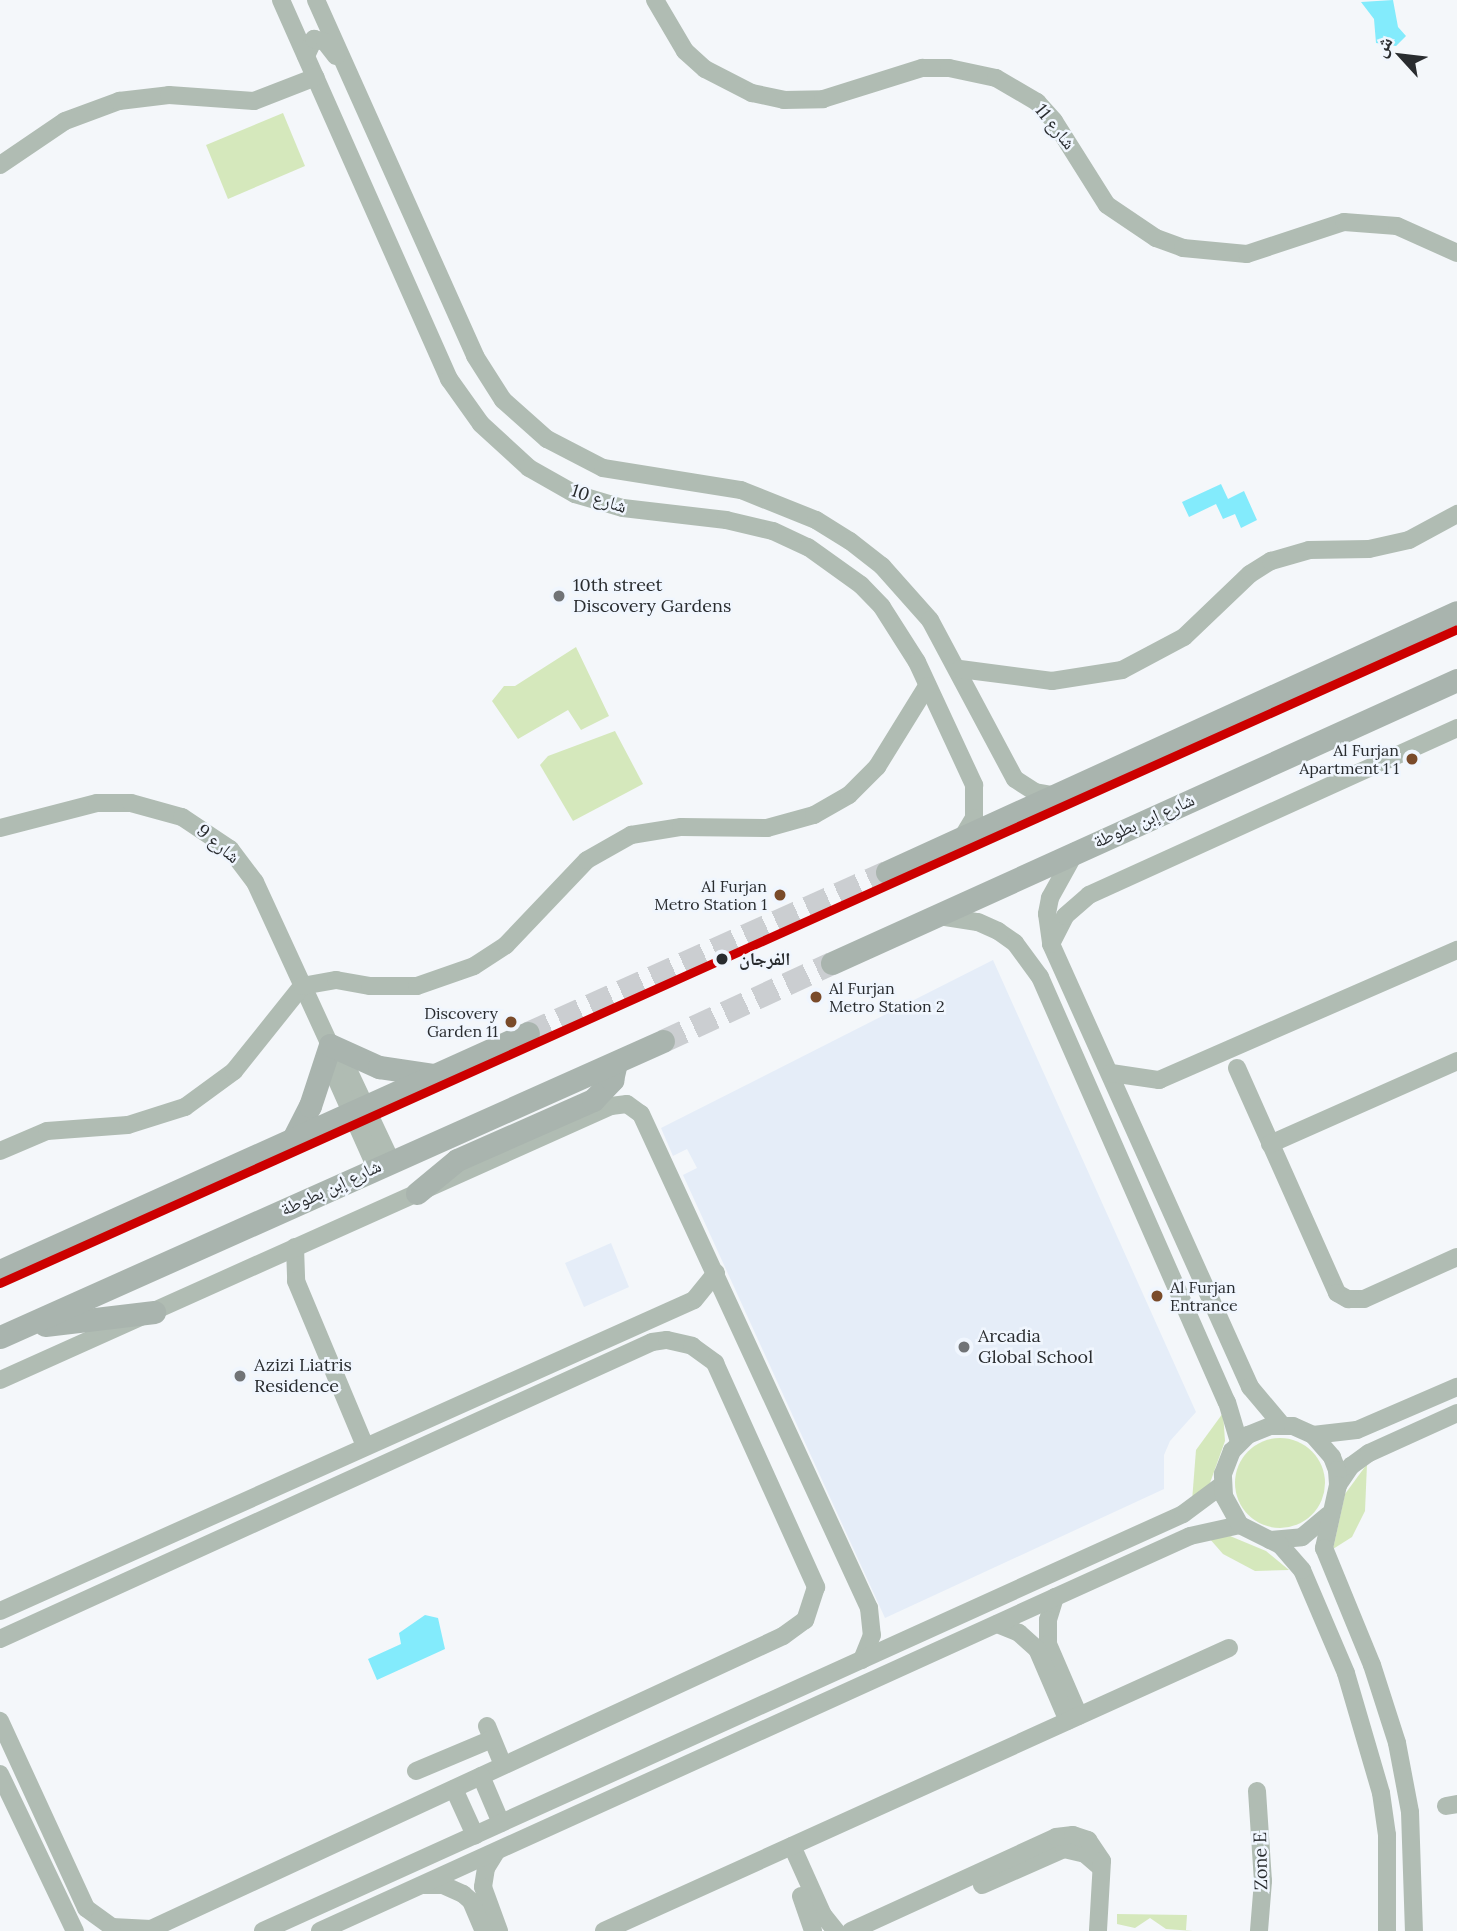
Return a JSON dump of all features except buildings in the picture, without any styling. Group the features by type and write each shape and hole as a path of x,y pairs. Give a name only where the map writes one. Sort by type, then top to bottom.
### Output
{"main road":[{"path":"887,872 1457,612"},
{"name":"شارع إبن بطوطة","path":"832,963 1457,680"},
{"path":"0,1271 528,1033"},
{"name":"شارع إبن بطوطة","path":"10,1333 663,1041"},
{"path":"293,1139 310,1107 330,1045 379,1067 436,1075"},
{"path":"417,1193 457,1160 593,1100 612,1080 616,1062"},
{"path":"10,1333 154,1312"}],"street":[{"name":"شارع 10","path":"281,0 450,379 504,449 575,494 623,508 726,520 773,531 836,564 881,607 936,705 976,796 974,818 962,838"},
{"name":"شارع 10","path":"316,0 475,356 495,389 523,421 572,455 603,468 741,490 780,503 850,541 910,595 960,669 1015,779 1035,792 1057,796"},
{"name":"شارع 11","path":"656,0 685,51 716,76 752,93 785,100 823,99 922,68 949,68 996,78 1037,103 1054,121 1107,205 1156,238 1183,248 1247,254 1353,223 1410,230 1457,253"},
{"path":"306,56 309,43 320,40 345,68"},
{"path":"0,165 65,121 107,105 169,95 254,101 316,77"},
{"path":"960,669 1052,681 1122,670 1184,637 1250,574 1271,561 1309,550 1369,549 1409,540 1457,514"},
{"path":"881,607 898,605 910,595"},
{"path":"0,1151 47,1131 128,1125 186,1107 233,1070 302,986 336,979 383,987 437,982 506,945 572,872 614,843 656,829 738,831 814,816 864,782 889,751 927,686"},
{"path":"911,713 936,705"},
{"path":"1051,944 1065,916 1089,895 1457,728"},
{"name":"شارع 9","path":"0,828 97,803 131,803 182,817 213,835 242,864 330,1045 344,1061 358,1110 383,1164"},
{"path":"1076,851 1050,898 1047,914 1051,944 1250,1387 1282,1425"},
{"path":"935,916 978,922 998,931 1015,943 1040,977 1227,1402 1239,1442"},
{"path":"1111,1073 1159,1080 1457,950"},
{"path":"1270,1144 1457,1061"},
{"path":"1237,1068 1333,1288 1348,1299 1364,1299 1457,1257"},
{"path":"0,1380 611,1106 627,1104 640,1114 869,1608 872,1635 862,1660"},
{"path":"295,1247 296,1281 365,1446"},
{"path":"267,1260 296,1281"},
{"path":"0,1611 694,1300 716,1273"},
{"path":"694,1300 729,1303"},
{"path":"0,1639 652,1342 683,1342 715,1363 815,1575 811,1610 783,1636 151,1929 131,1931 98,1919 77,1895 0,1721"},
{"path":"1387,1931 1387,1835 1369,1740 1302,1570 1288,1552 1240,1525 1227,1507 1222,1485 1226,1462 1239,1442 1259,1429 1282,1425 1313,1435 1357,1430 1457,1387"},
{"path":"1414,1931 1410,1812 1396,1743 1372,1665 1327,1559 1324,1538 1338,1485 1351,1466 1369,1453 1457,1413"},
{"path":"1313,1435 1332,1457 1338,1485"},
{"path":"341,1457 351,1479"},
{"path":"305,1473 315,1495"},
{"path":"263,1931 1183,1514 1222,1485"},
{"path":"1268,1540 1302,1537 1328,1515"},
{"path":"320,1931 1190,1536 1240,1525"},
{"path":"1055,1597 1048,1620 1048,1644 1074,1719"},
{"path":"997,1623 1019,1633 1037,1649 1074,1719"},
{"path":"604,1931 1229,1648"},
{"path":"432,1798 413,1767 490,1733 503,1765"},
{"path":"0,1774 75,1931"},
{"path":"481,1776 501,1823"},
{"path":"454,1788 475,1835"},
{"name":"Zone E","path":"1257,1791 1263,1881 1259,1931"},
{"path":"0,1802 62,1931"},
{"path":"851,1931 1064,1835 1088,1840 1099,1853 1101,1868 1098,1931"},
{"path":"786,1848 813,1931"},
{"path":"786,1848 836,1931"},
{"path":"882,1931 1057,1850 1079,1851 1101,1868"},
{"path":"496,1852 486,1868 483,1887 499,1931"},
{"path":"421,1886 443,1885 463,1894 471,1901 484,1931"}],"shaded area":[{"name":"Arcadia Global School","path":"993,960 1196,1412 1170,1441 1164,1455 1164,1489 885,1618 683,1175 697,1168 687,1149 673,1156 661,1128"},
{"path":"611,1243 629,1287 584,1307 565,1263"}],"green space":[{"path":"283,113 305,166 228,199 206,145"},
{"path":"576,647 609,716 581,730 568,710 518,739 492,701 504,686 515,686"},
{"path":"615,731 643,784 573,821 540,765 548,756"},
{"path":"1223,1413 1225,1441 1210,1483 1192,1501 1196,1450"},
{"path":"1280,1438 1297,1442 1312,1451 1321,1466 1325,1483 1321,1500 1312,1515 1297,1524 1280,1528 1263,1524 1248,1515 1239,1500 1235,1483 1239,1466 1248,1451 1263,1442"},
{"path":"1367,1464 1365,1511 1352,1537 1333,1549 1345,1494"},
{"path":"1230,1536 1266,1551 1289,1570 1255,1571 1223,1554 1209,1538"},
{"path":"1117,1914 1187,1915 1186,1930 1193,1931 1166,1929 1150,1918 1135,1928 1117,1924"}],"water":[{"path":"1393,0 1398,27 1406,36 1396,46 1376,43 1374,19 1361,2"},
{"path":"1221,484 1228,499 1244,491 1257,520 1241,528 1235,514 1223,519 1216,504 1189,517 1182,502"},
{"path":"425,1615 438,1618 445,1649 377,1680 368,1659 401,1644 399,1633"}],"tunnel":[{"path":"528,1033 887,872"},
{"path":"663,1041 832,963"}],"transit line":[{"path":"0,1283 1457,629"}],"place":[{"name":"10th street Discovery Gardens","path":"559,596"},
{"name":"Al Furjan Apartment 1 1","path":"1412,759"},
{"name":"Al Furjan Metro Station 1","path":"780,895"},
{"name":"الفرجان","path":"722,959"},
{"name":"Al Furjan Metro Station 2","path":"816,997"},
{"name":"Discovery Garden 11","path":"511,1022"},
{"name":"Al Furjan Entrance","path":"1157,1296"},
{"name":"Arcadia Global School","path":"964,1347"},
{"name":"Azizi Liatris Residence","path":"240,1376"}]}
